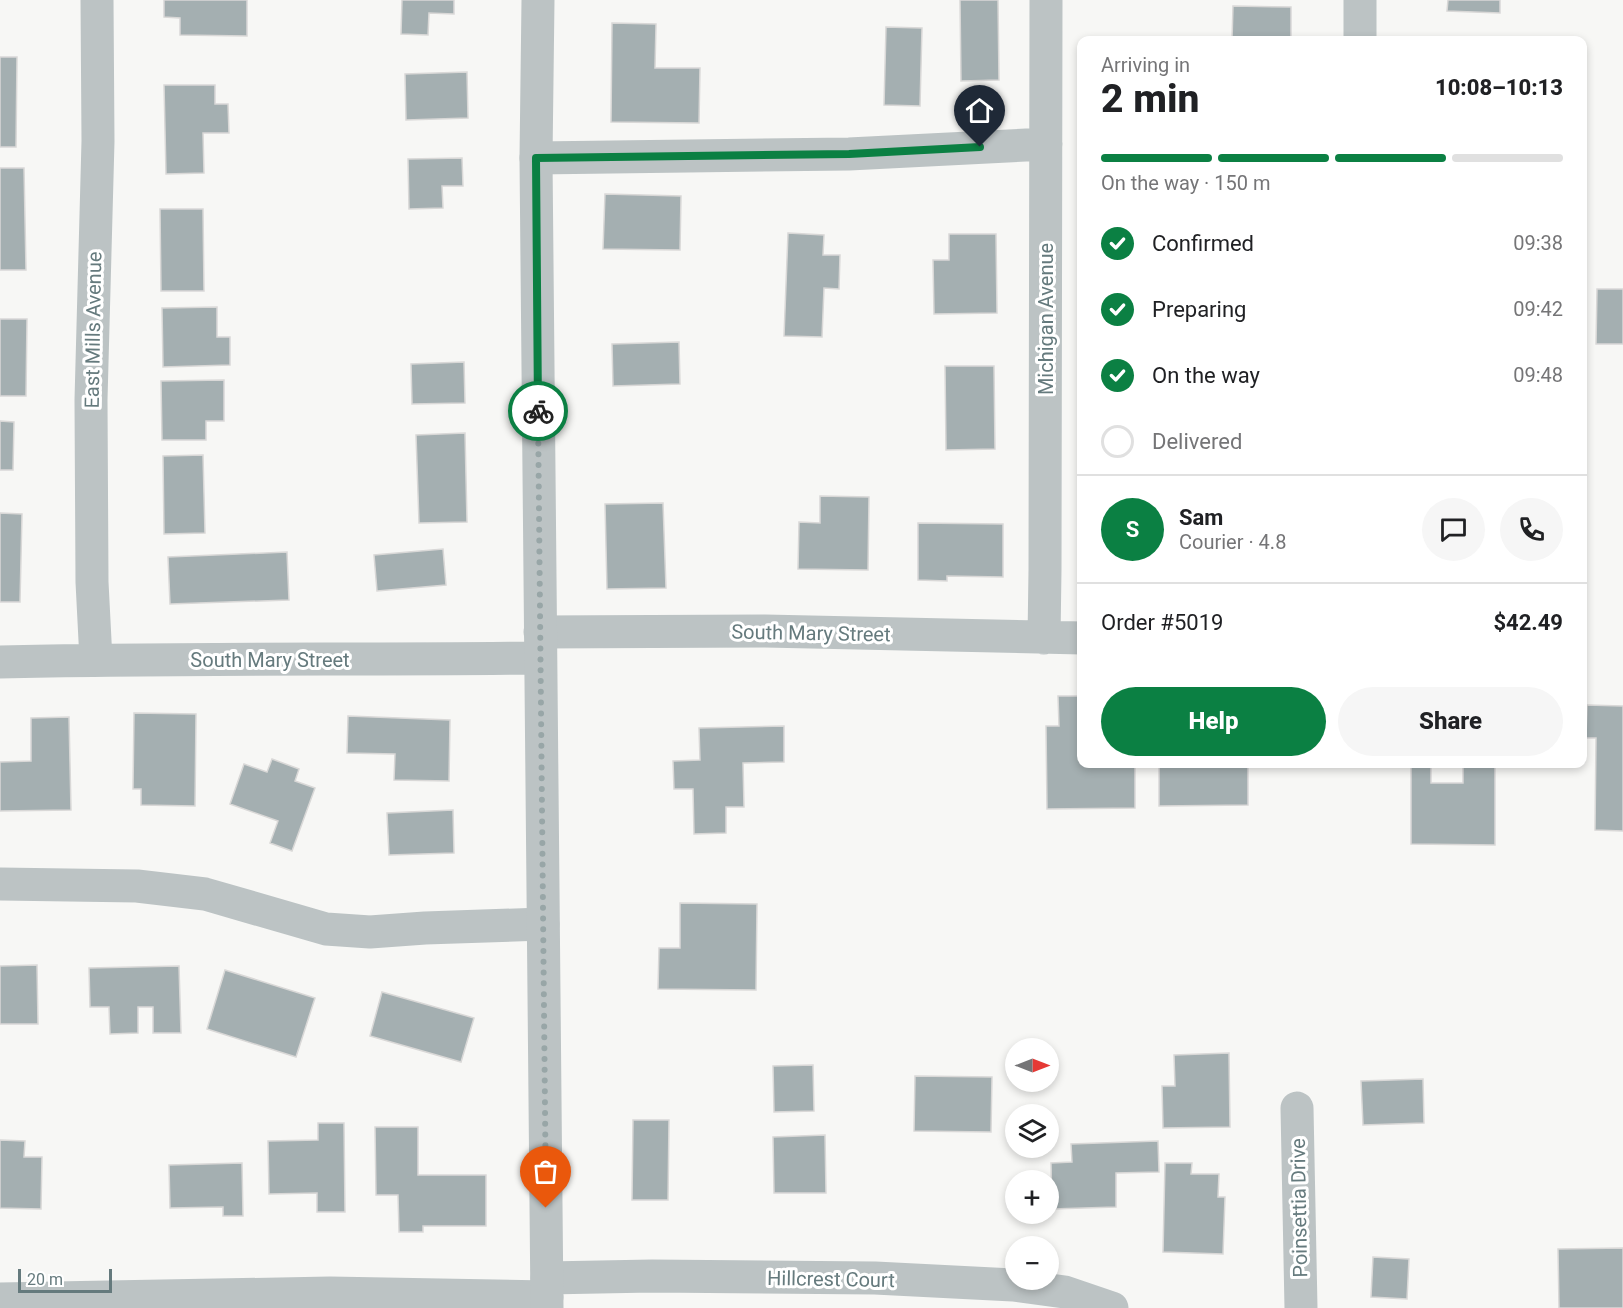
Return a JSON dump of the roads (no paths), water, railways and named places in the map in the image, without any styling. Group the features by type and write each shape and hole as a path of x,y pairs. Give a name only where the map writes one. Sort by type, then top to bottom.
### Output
{"street":[{"name":"East Mills Avenue","path":"96,660 92,582 91,399 98,141 97,0"},
{"path":"538,0 536,158 547,1294"},
{"name":"Michigan Avenue","path":"1044,638 1046,0"},
{"path":"1360,0 1360,36"},
{"path":"536,158 849,154 1046,144"},
{"name":"South Mary Street","path":"0,662 376,660 540,645 765,631 1077,638"},
{"path":"0,884 137,886 206,894 326,929 370,932 543,924"},
{"name":"Poinsettia Drive","path":"1297,1108 1301,1308"},
{"name":"Hillcrest Court","path":"0,1299 330,1293 547,1294 664,1276 875,1278 1013,1285 1065,1292 1112,1308"}]}
